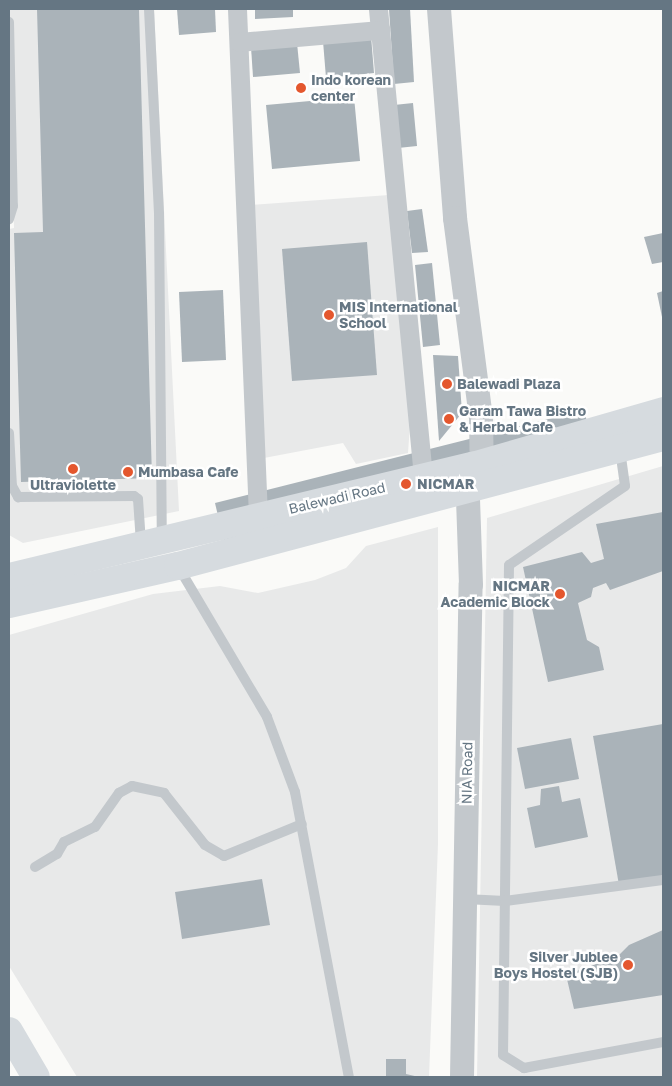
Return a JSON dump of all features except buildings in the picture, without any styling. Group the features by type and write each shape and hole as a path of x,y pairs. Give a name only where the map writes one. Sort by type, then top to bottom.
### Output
{"main road":[{"name":"Balewadi Road","path":"9,604 178,566 475,478 663,411"},
{"name":"Balewadi Road","path":"9,577 423,478 475,478 620,450 663,437"},
{"path":"9,1031 36,1077"}],"street":[{"path":"237,9 258,516"},
{"path":"378,9 423,478"},
{"name":"NIA Road","path":"439,9 450,170 472,327 475,478 464,899 462,1077"},
{"path":"239,42 380,30"}],"lane":[{"path":"149,9 159,214 152,542"},
{"path":"9,22 14,206 9,219"},
{"path":"9,433 12,486 18,497 134,496 138,499 152,542 178,566 267,717 295,792 348,1077"},
{"path":"620,450 625,486 509,565 503,1056 524,1068 663,1042"},
{"path":"35,867 57,854 64,842 95,827 119,793 132,786 164,793 205,845 224,856 302,824"},
{"path":"464,899 504,901 663,880"}],"shaded area":[{"path":"9,9 154,9 179,511 23,543 9,535 9,229 14,228"},
{"name":"MIS International School","path":"389,195 410,425 408,453 356,464 343,443 264,458 252,205"},
{"path":"663,466 663,1077 477,1077 487,518"},
{"path":"438,527 438,844 429,1077 77,1077 9,966 9,635 153,594 220,586 258,593 315,580 346,568 366,546"}],"place":[{"name":"Indo korean center","path":"301,88"},
{"name":"MIS International School","path":"329,315"},
{"name":"Balewadi Plaza","path":"447,384"},
{"name":"Garam Tawa Bistro & Herbal Cafe","path":"449,419"},
{"name":"Ultraviolette","path":"73,469"},
{"name":"Mumbasa Cafe","path":"128,472"},
{"name":"NICMAR","path":"406,484"},
{"name":"NICMAR Academic Block","path":"560,594"},
{"name":"Silver Jublee Boys Hostel (SJB)","path":"628,965"}]}
